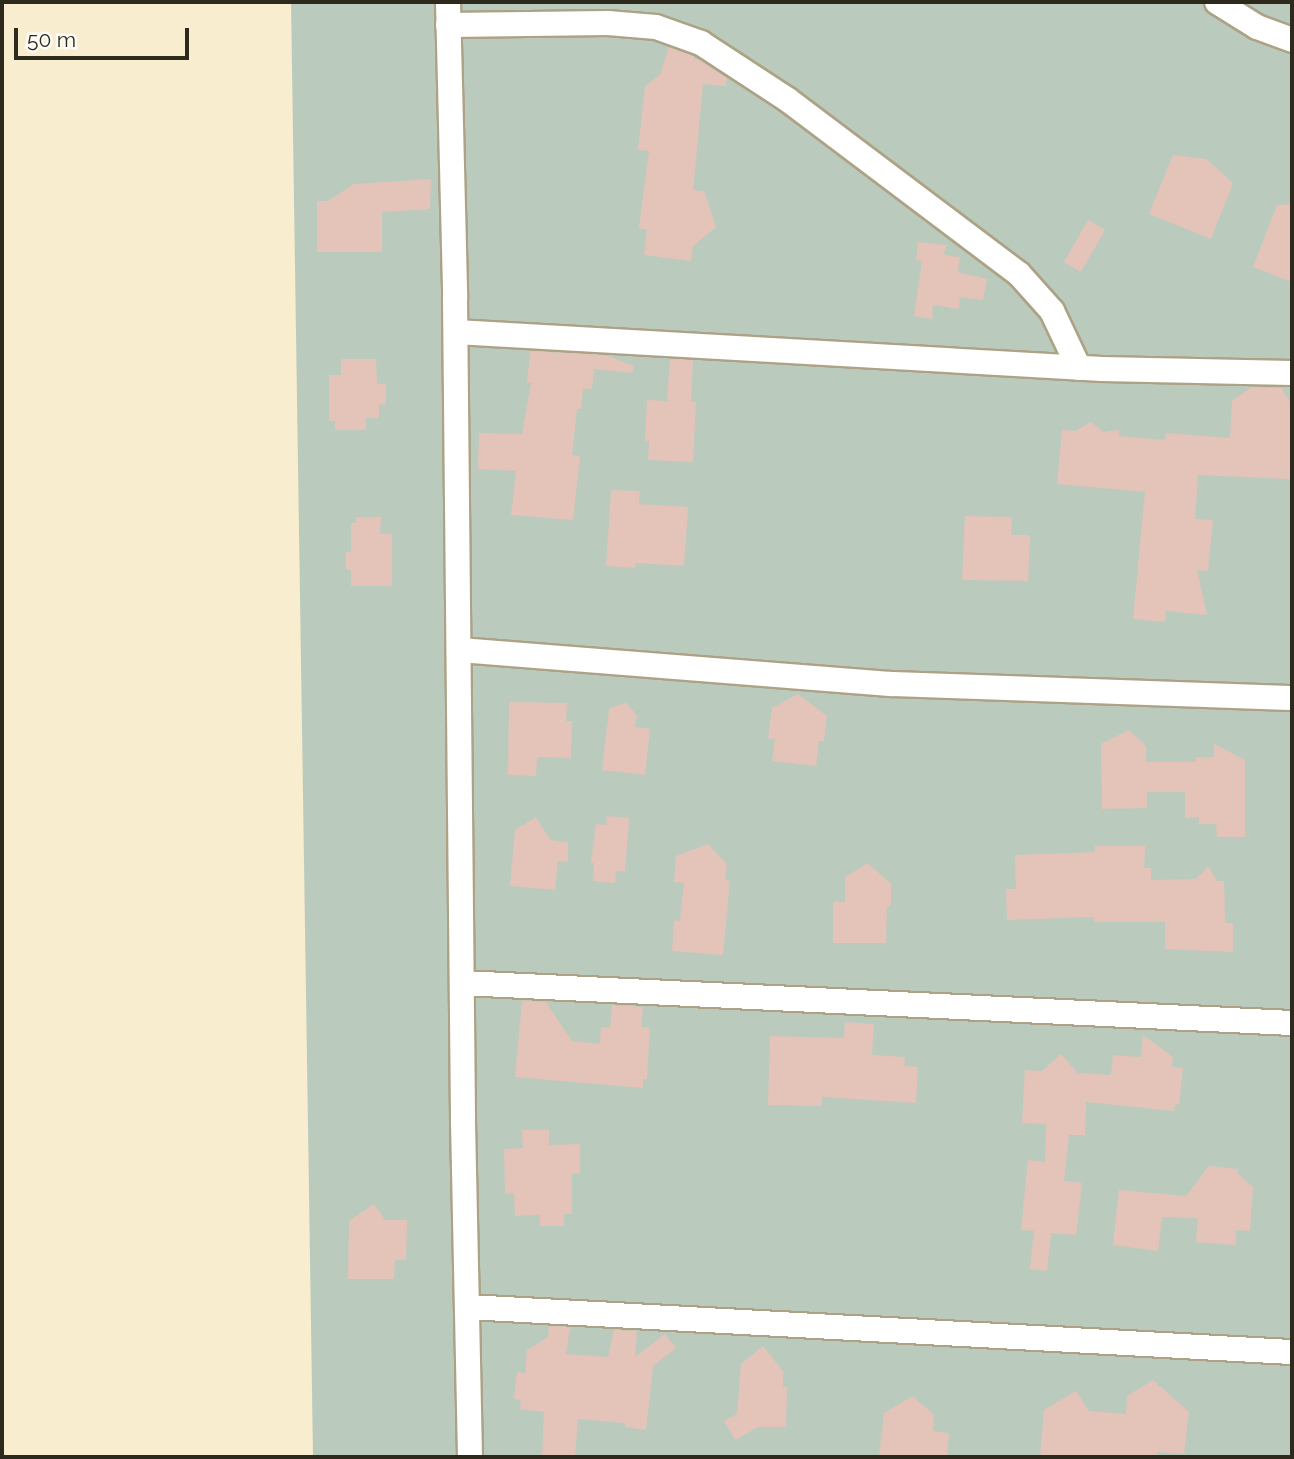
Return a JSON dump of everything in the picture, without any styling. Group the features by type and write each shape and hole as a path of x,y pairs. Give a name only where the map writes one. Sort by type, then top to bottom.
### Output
{"street":[{"path":"1217,2 1256,27 1292,40"},
{"path":"470,1457 462,984 456,332 448,13 656,27 701,43 788,100 1019,274 1052,311 1079,368"},
{"path":"456,332 1079,368 1292,373"},
{"path":"459,650 891,684 1292,698"},
{"path":"462,984 1292,1023"},
{"path":"468,1307 1292,1352"}],"green space":[{"path":"291,2 1292,2 1292,1457 313,1457"}],"building":[{"path":"669,47 694,56 693,59 700,60 727,78 726,86 703,84 693,190 704,191 716,227 693,246 691,261 644,255 647,230 639,228 649,151 638,150 645,86 660,75"},
{"path":"1173,155 1206,159 1233,183 1211,239 1149,214"},
{"path":"431,179 430,209 382,212 382,252 317,252 317,201 328,201 354,184"},
{"path":"1292,204 1292,282 1253,267 1277,205"},
{"path":"1088,220 1105,230 1081,272 1064,262"},
{"path":"918,242 946,245 944,255 960,257 958,272 987,279 983,300 960,297 959,309 933,305 932,319 914,316 922,261 916,260"},
{"path":"530,351 605,355 634,366 632,373 594,369 592,389 583,389 581,409 577,409 572,455 580,456 573,520 511,515 516,471 478,469 479,433 522,434 531,383 527,383"},
{"path":"341,359 376,359 377,384 386,384 386,405 379,404 379,418 366,418 366,430 335,430 335,421 329,421 329,375 341,375"},
{"path":"670,359 693,360 691,402 696,402 693,462 648,460 649,441 645,441 647,400 667,401"},
{"path":"1252,387 1281,388 1292,404 1290,479 1198,475 1195,519 1213,520 1208,571 1197,570 1207,615 1166,611 1165,622 1133,619 1145,492 1057,484 1062,430 1075,431 1091,422 1104,432 1119,430 1119,436 1165,440 1166,433 1230,438 1232,401"},
{"path":"611,490 640,491 639,504 688,507 684,566 636,563 635,568 606,566"},
{"path":"965,516 1012,517 1011,535 1030,535 1028,581 962,580"},
{"path":"356,517 381,517 380,534 392,534 392,586 351,586 351,570 346,570 346,552 351,552 351,523 356,523"},
{"path":"798,694 827,716 824,741 819,741 816,766 772,761 775,739 768,738 772,708"},
{"path":"509,702 567,703 566,721 572,721 571,758 537,757 536,776 508,775"},
{"path":"626,702 637,716 635,727 650,729 645,775 602,770 609,709"},
{"path":"1129,730 1146,746 1146,762 1196,762 1196,757 1214,757 1214,744 1245,760 1245,837 1217,837 1216,824 1199,824 1199,817 1185,818 1185,792 1147,792 1147,808 1102,809 1101,744"},
{"path":"607,816 629,818 625,872 616,871 615,883 593,881 594,863 591,863 596,824 606,825"},
{"path":"536,817 550,840 568,842 568,862 558,861 555,890 510,886 515,830"},
{"path":"708,844 727,864 725,880 730,881 723,955 672,951 674,920 680,921 684,883 674,882 676,856"},
{"path":"1095,846 1145,846 1144,868 1151,868 1151,880 1196,879 1208,866 1217,881 1224,881 1225,923 1233,923 1233,952 1165,949 1165,922 1094,922 1094,917 1007,920 1006,889 1016,889 1015,855 1095,852"},
{"path":"868,863 891,884 891,906 887,906 886,943 833,943 833,902 845,902 845,877"},
{"path":"522,1001 546,1002 572,1041 600,1044 601,1027 610,1028 612,1005 643,1007 641,1027 650,1028 647,1079 643,1079 643,1088 515,1077"},
{"path":"845,1022 874,1024 872,1055 905,1057 904,1066 918,1067 916,1103 822,1097 822,1106 768,1105 770,1036 844,1038"},
{"path":"1143,1035 1173,1057 1172,1067 1183,1068 1179,1105 1175,1104 1174,1111 1086,1102 1085,1135 1069,1135 1064,1181 1082,1183 1076,1235 1051,1233 1047,1271 1030,1269 1034,1231 1021,1230 1028,1160 1045,1162 1046,1124 1022,1123 1025,1070 1042,1071 1061,1054 1078,1073 1111,1075 1113,1055 1141,1057"},
{"path":"522,1130 549,1130 549,1145 580,1144 580,1173 572,1174 572,1214 564,1214 564,1226 540,1226 540,1215 515,1216 514,1193 505,1194 504,1149 523,1148"},
{"path":"1209,1166 1238,1169 1238,1174 1253,1187 1250,1231 1236,1230 1236,1245 1196,1242 1198,1218 1162,1217 1158,1251 1113,1245 1119,1190 1186,1196"},
{"path":"374,1204 385,1220 407,1220 406,1260 395,1260 394,1279 348,1279 349,1221"},
{"path":"549,1326 570,1327 566,1354 608,1357 614,1330 637,1331 635,1357 665,1334 676,1348 653,1366 646,1430 625,1427 625,1423 578,1419 575,1457 542,1457 544,1412 520,1409 521,1400 514,1399 517,1372 525,1373 527,1350 548,1337"},
{"path":"763,1346 783,1371 783,1387 787,1387 786,1427 758,1427 735,1440 724,1421 737,1414 741,1364"},
{"path":"1153,1380 1189,1412 1184,1454 1157,1452 1157,1457 1040,1457 1044,1410 1076,1391 1089,1411 1126,1414 1127,1396"},
{"path":"913,1396 934,1415 933,1431 949,1433 947,1457 879,1457 884,1413"}]}
